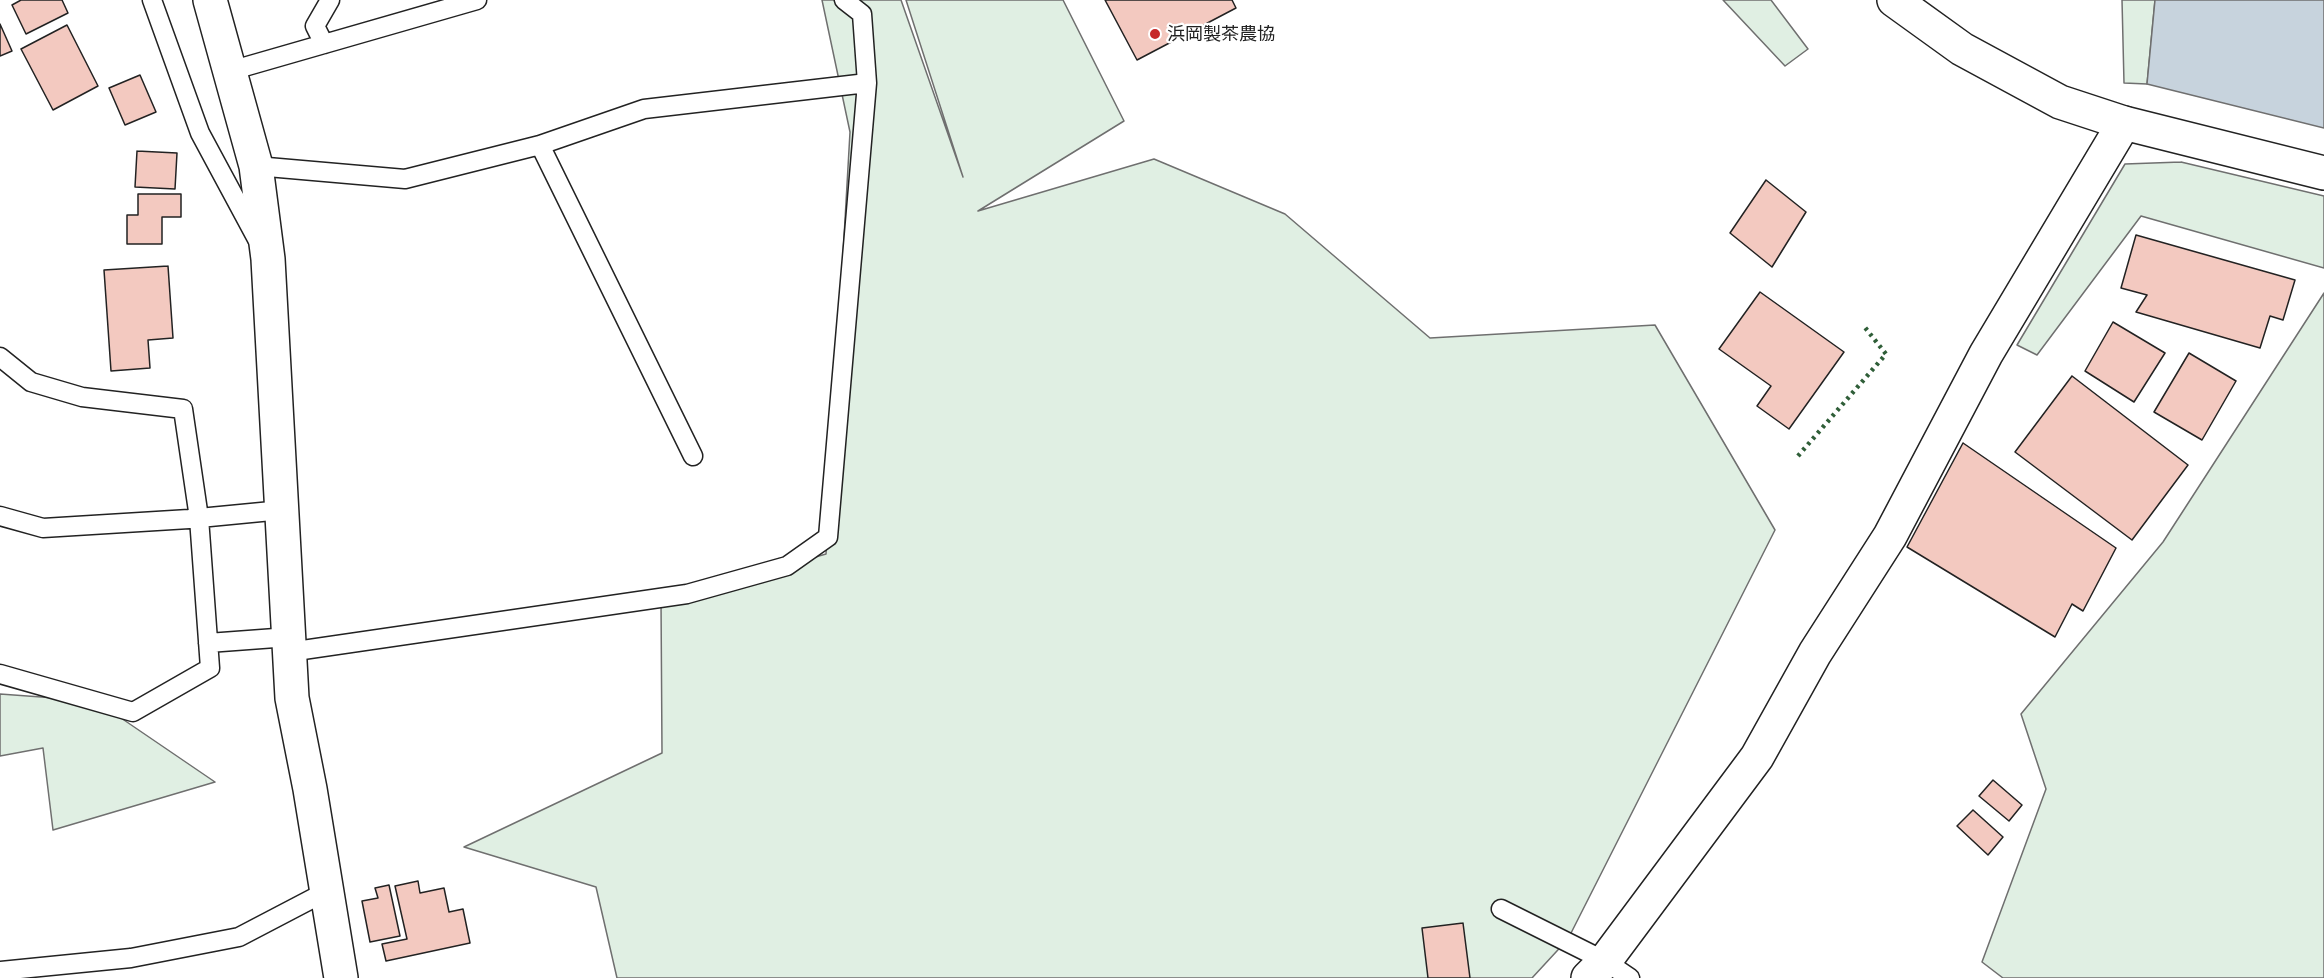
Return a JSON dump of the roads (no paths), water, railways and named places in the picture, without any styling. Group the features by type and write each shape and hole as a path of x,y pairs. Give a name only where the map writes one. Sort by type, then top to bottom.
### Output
{"street":[{"path":"210,0 256,165 268,259 292,698 341,978"},
{"path":"1894,0 1962,49 2060,102 2124,123 2324,173"},
{"path":"1608,972 1757,758 1815,653 1890,536 1986,354 2124,123"}],"lane":[{"path":"152,0 200,133 268,259"},
{"path":"324,44 315,26 330,0"},
{"path":"230,71 477,0"},
{"path":"208,643 289,644 687,594 787,566 828,537 867,83 862,14 844,0"},
{"path":"256,165 405,179 540,145 644,109 867,83"},
{"path":"540,145 693,456"},
{"path":"0,357 31,382 82,397 183,409 199,518 210,668 133,712 0,674"},
{"path":"0,516 43,528 282,510"},
{"path":"0,971 39,973 239,937 327,891"},
{"path":"1501,909 1608,972"}],"place":[{"name":"浜岡製茶農協","path":"1155,34"}]}
